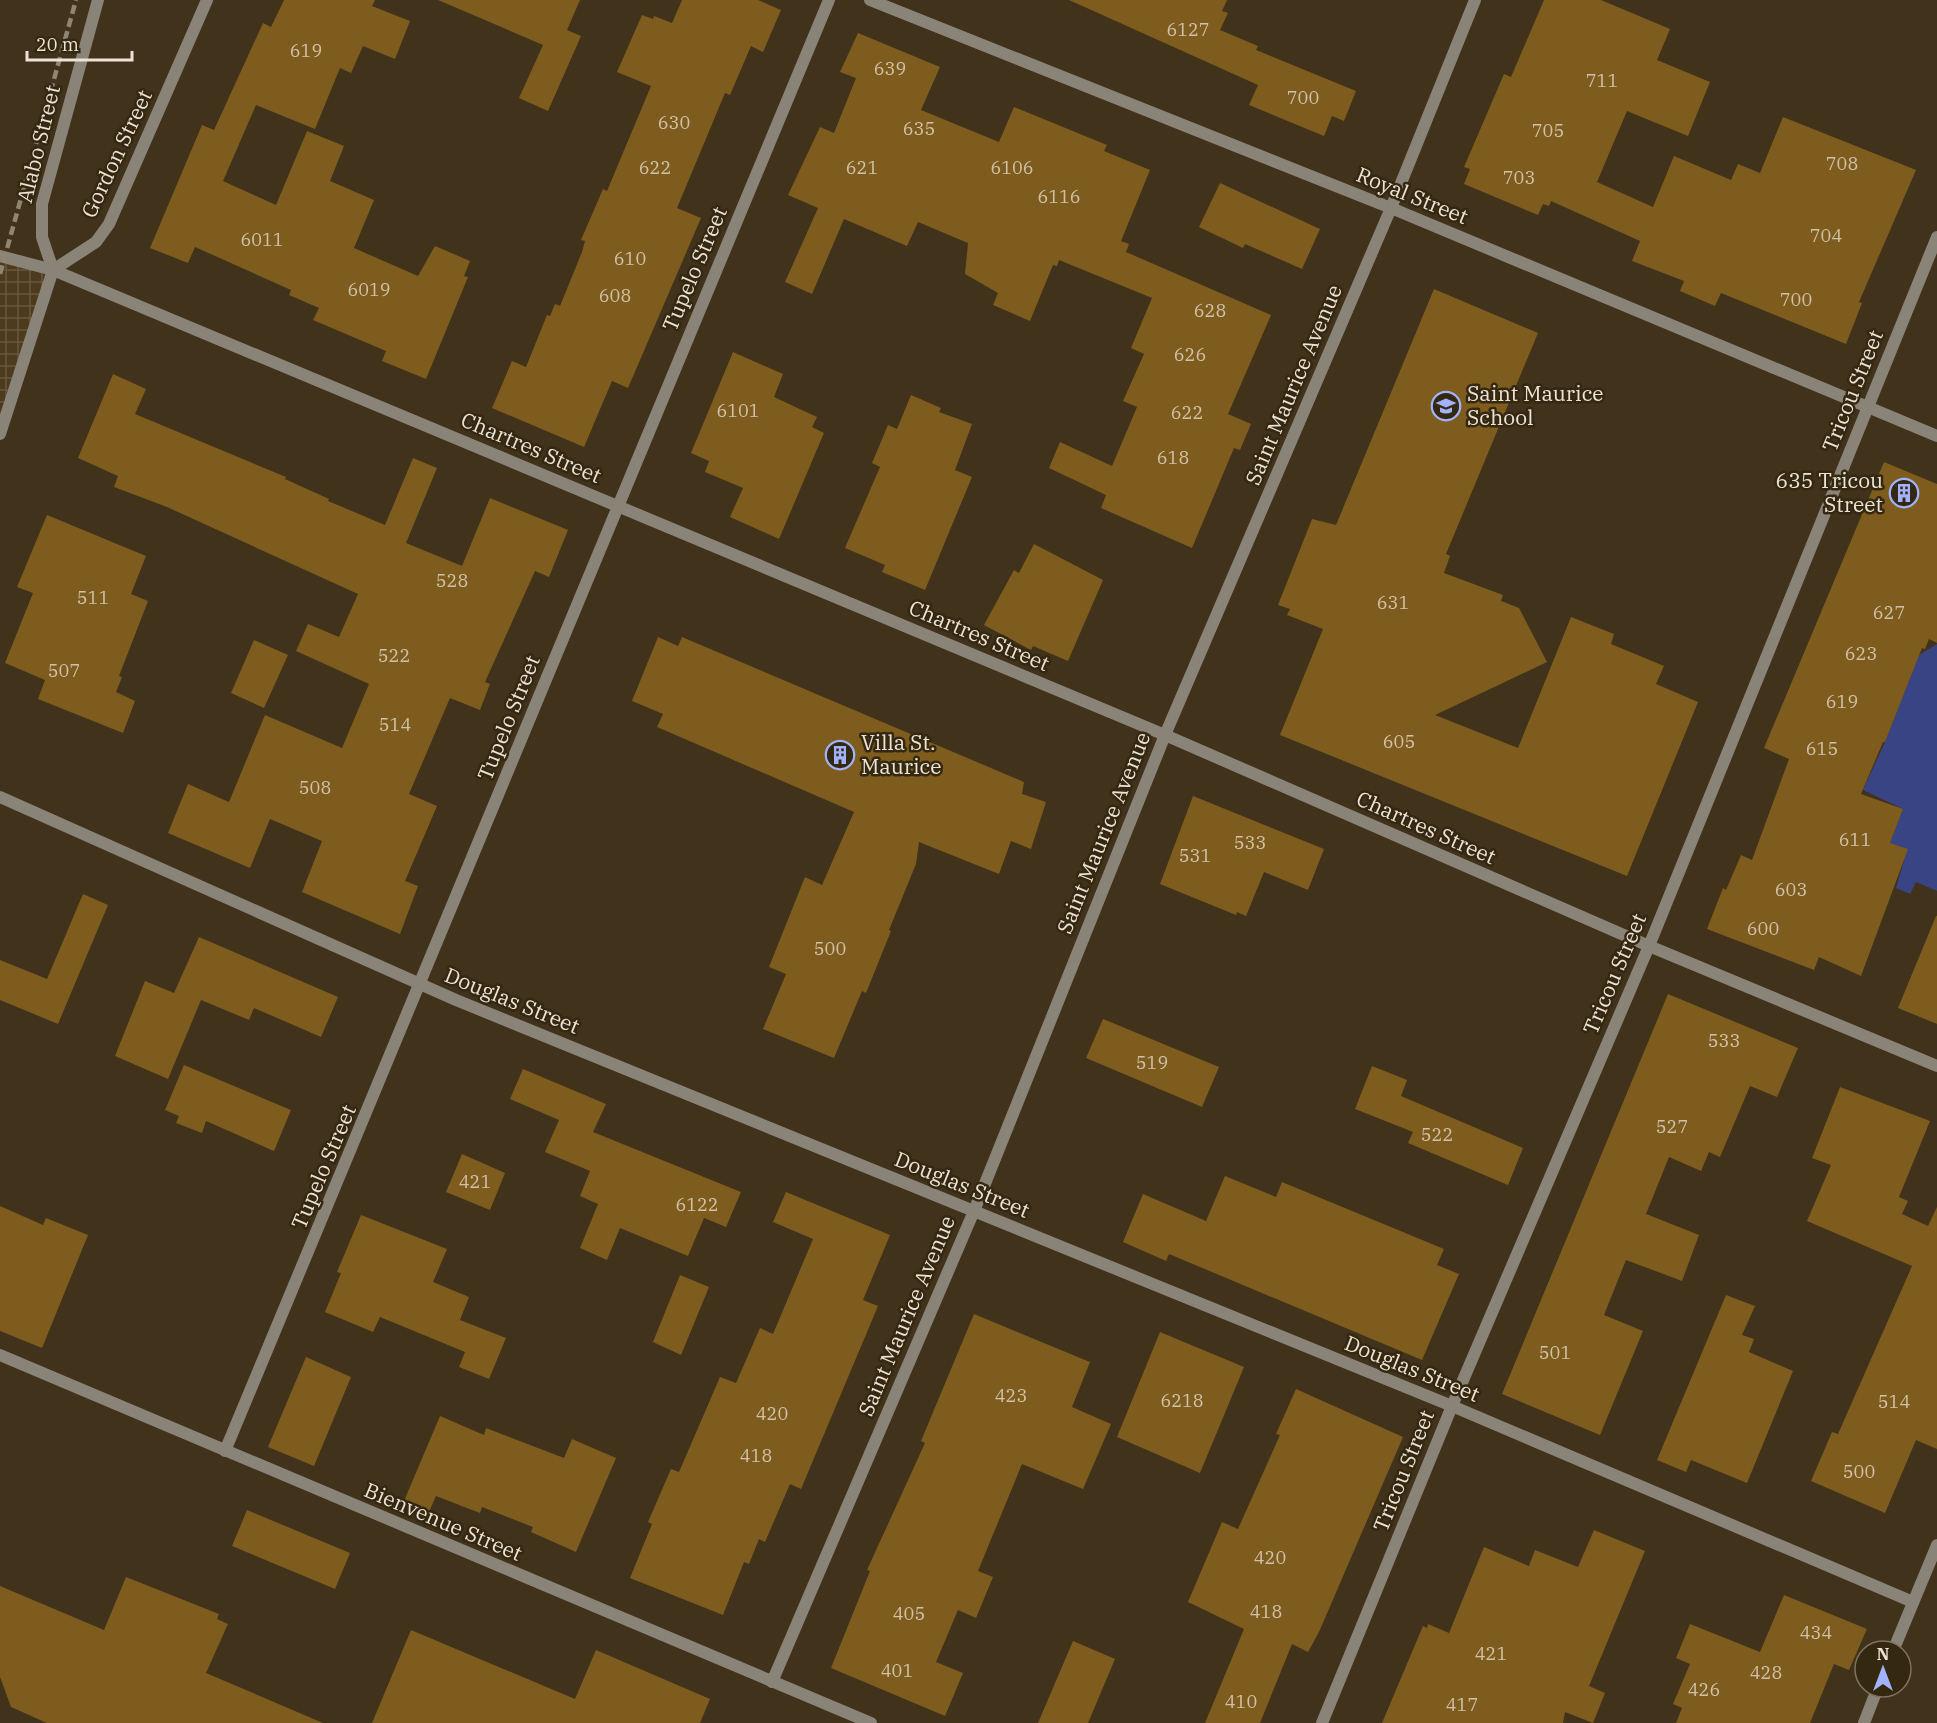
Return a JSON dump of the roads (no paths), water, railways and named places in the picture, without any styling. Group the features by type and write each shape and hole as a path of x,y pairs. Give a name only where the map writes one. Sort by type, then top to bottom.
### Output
{"street":[{"name":"Alabo Street","path":"53,270 42,237 42,204 98,0"},
{"name":"Gordon Street","path":"53,270 96,242 110,224 207,0"},
{"name":"Tupelo Street","path":"225,1451 422,986 617,505 829,0"},
{"name":"Royal Street","path":"870,0 1391,208 1937,436"},
{"name":"Saint Maurice Avenue","path":"772,1682 974,1211 1165,735 1391,208 1475,0"},
{"name":"Tricou Street","path":"1322,1723 1452,1406 1649,946 1937,237"},
{"name":"Chartres Street","path":"0,256 53,270 617,505 1165,735 1649,946 1937,1066"},
{"path":"0,434 53,270"},
{"name":"Douglas Street","path":"0,797 422,986 1452,1406 1913,1602"},
{"name":"Bienvenue Street","path":"0,1355 871,1723"},
{"path":"1898,1639 1937,1545"},
{"path":"1864,1723 1873,1699"}],"railway":[{"path":"0,274 76,0"}],"place":[{"name":"Saint Maurice School","path":"1446,406"},
{"name":"635 Tricou Street","path":"1904,493"},
{"name":"Villa St. Maurice","path":"840,755"}]}
